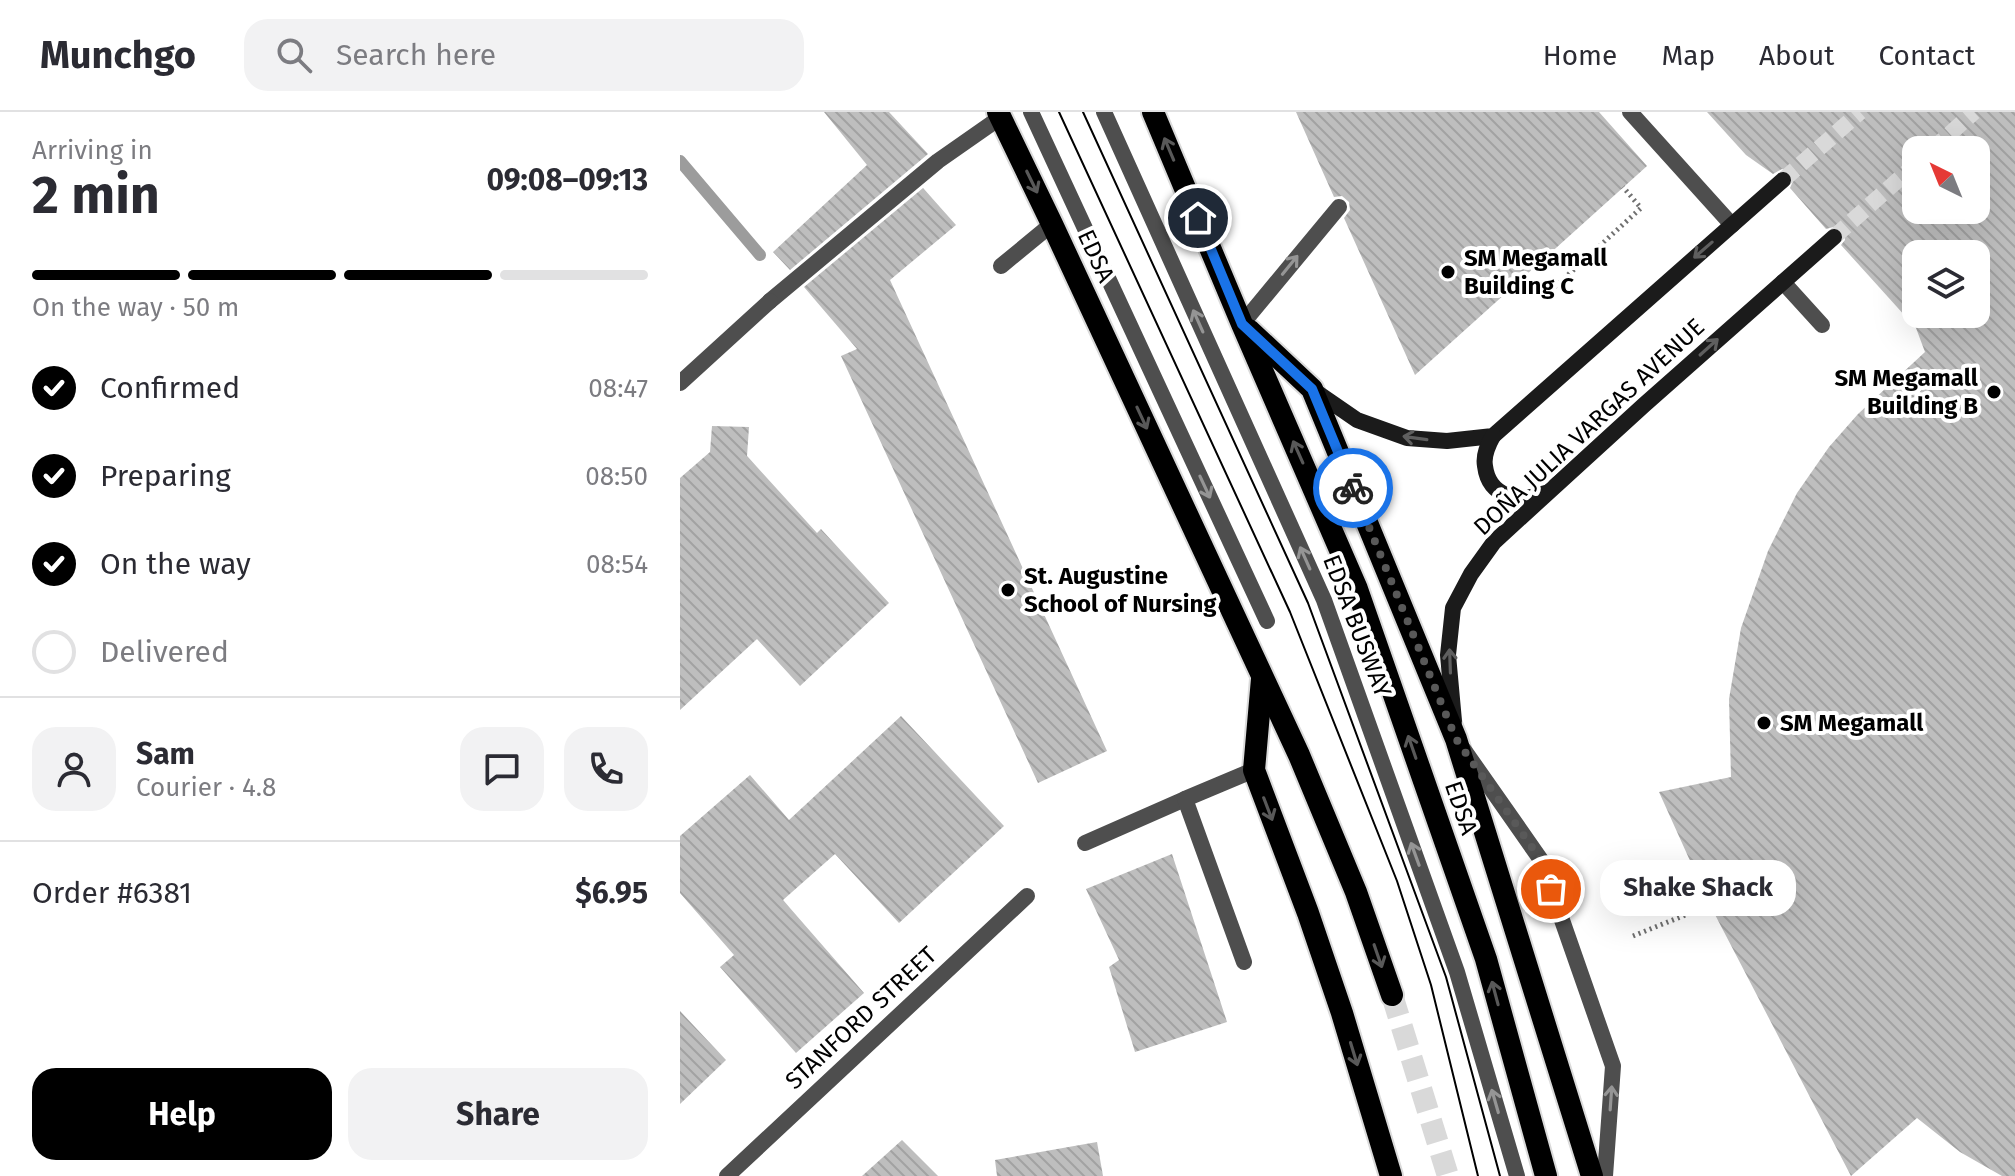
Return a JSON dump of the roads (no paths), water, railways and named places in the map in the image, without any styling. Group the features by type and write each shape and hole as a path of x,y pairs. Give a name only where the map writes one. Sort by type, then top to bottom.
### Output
{"highway":[{"name":"EDSA","path":"1153,112 1357,589 1486,959 1546,1176"},
{"name":"EDSA","path":"999,115 1299,755 1356,892 1392,995"},
{"path":"1242,324 1312,389 1456,739 1592,1176"},
{"path":"1262,678 1254,770 1342,1013 1391,1176"}],"main road":[{"path":"1547,493 1532,499 1516,499 1495,487 1484,466 1486,450 1493,436 1783,180"},
{"name":"DOÑA JULIA VARGAS AVENUE","path":"1456,739 1448,655 1453,608 1471,574 1494,542 1834,237"},
{"path":"1312,389 1357,420 1407,438 1447,441 1493,436"}],"street":[{"path":"1031,112 1267,621"},
{"name":"EDSA BUSWAY","path":"1104,112 1324,600 1457,972 1517,1176"},
{"path":"1630,112 1732,225"},
{"path":"680,383 770,301 938,161 999,115"},
{"path":"1242,324 1339,207"},
{"path":"1001,266 1052,224"},
{"path":"1783,282 1822,325"},
{"path":"1456,739 1541,860 1613,1066 1605,1176"},
{"path":"1085,843 1254,770"},
{"path":"1185,799 1244,962"},
{"name":"STANFORD STREET","path":"727,1176 1027,896"}],"waterway":[{"path":"680,161 760,255"}],"tunnel":[{"path":"1783,180 1860,112"},
{"path":"1947,136 1974,112"},
{"path":"1834,237 1902,176"},
{"path":"1392,995 1448,1176"}],"tram line":[{"path":"1059,112 1290,612 1397,881 1431,985 1478,1176"},
{"path":"1083,112 1308,603 1446,977 1500,1176"}],"place":[{"name":"SM Megamall Building C","path":"1448,272"},
{"name":"SM Megamall Building B","path":"1994,392"},
{"name":"St. Augustine School of Nursing","path":"1008,590"},
{"name":"SM Megamall","path":"1764,723"},
{"name":"Shake Shack","path":"1551,889"}]}
